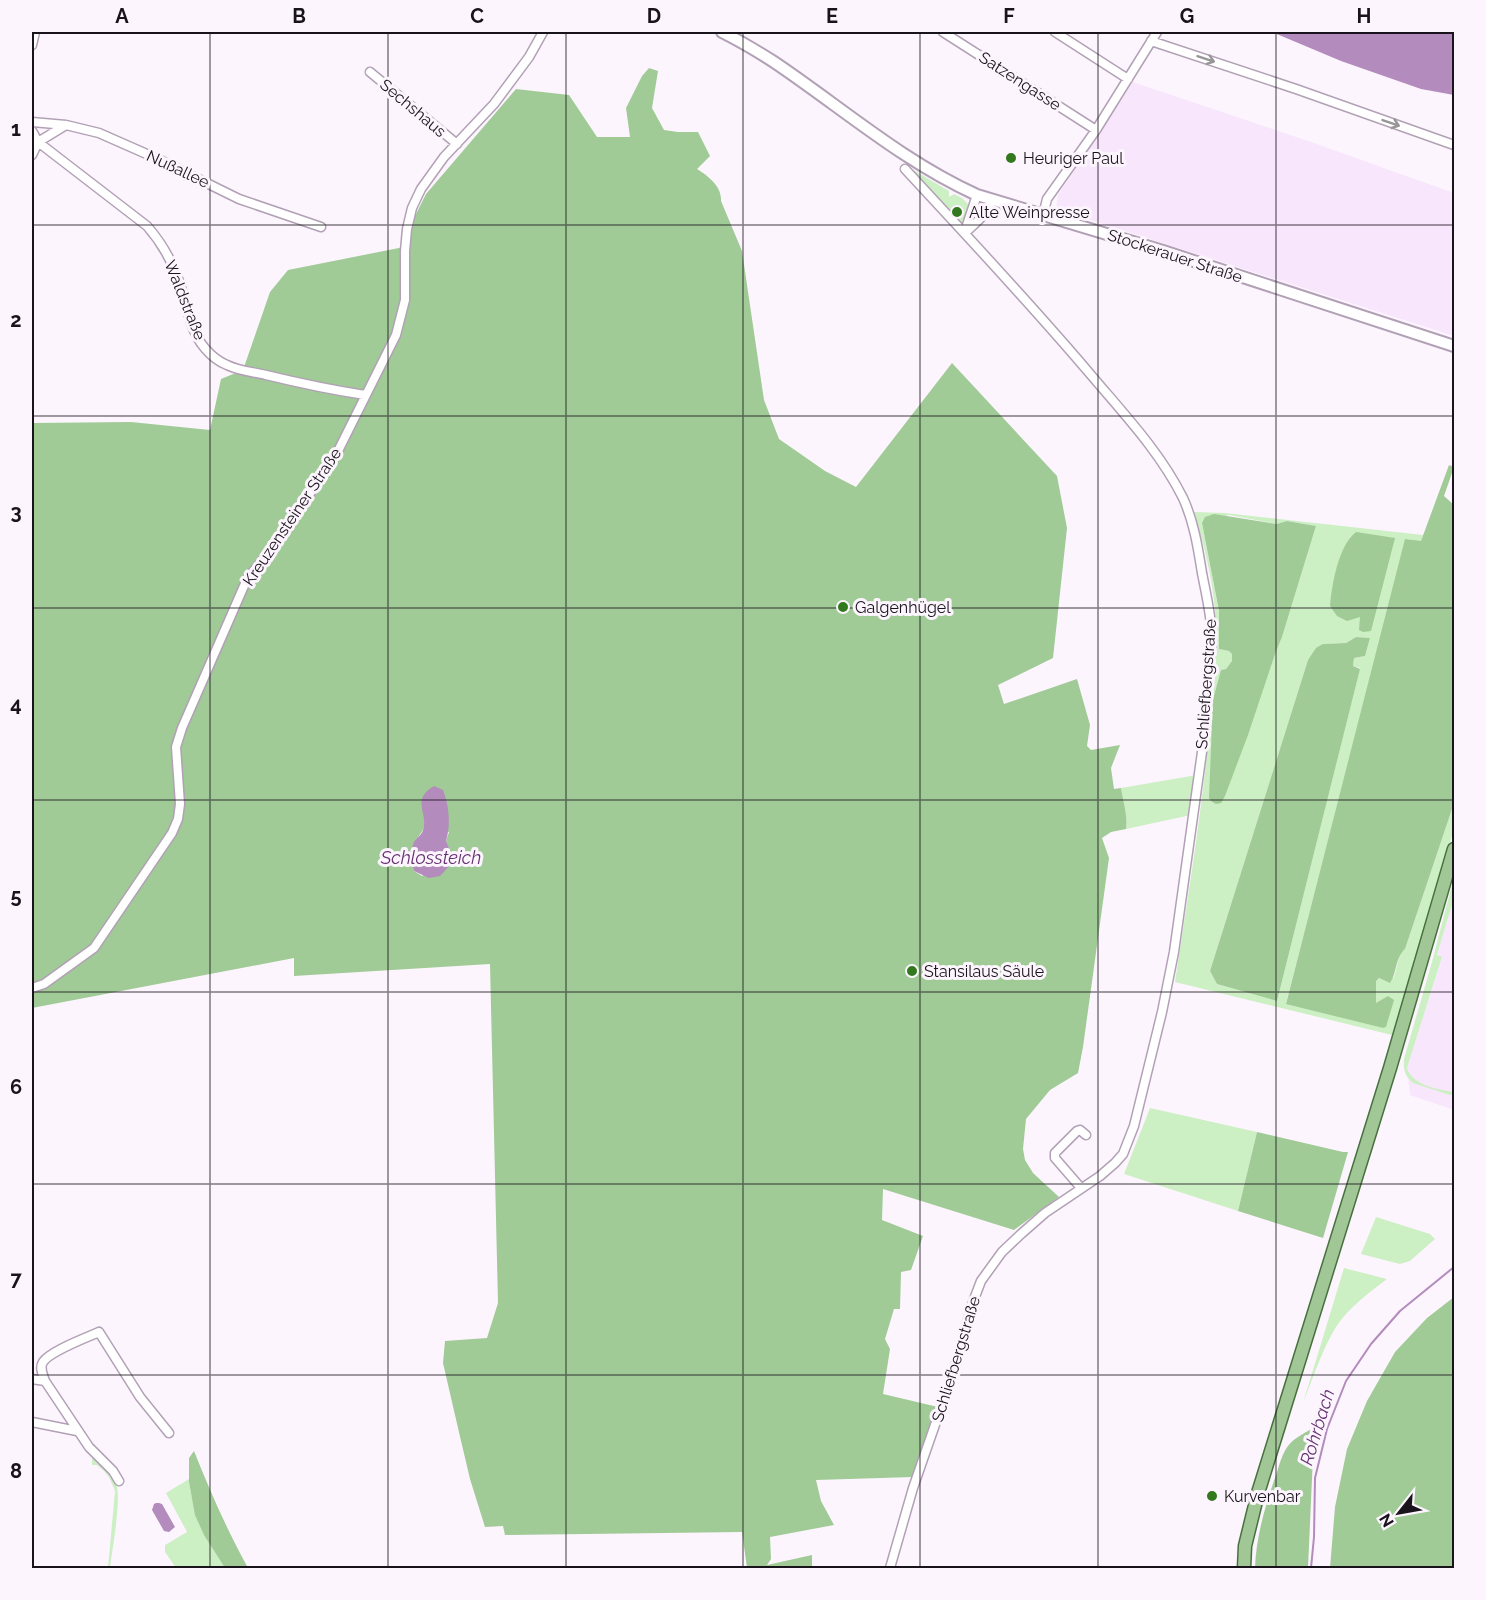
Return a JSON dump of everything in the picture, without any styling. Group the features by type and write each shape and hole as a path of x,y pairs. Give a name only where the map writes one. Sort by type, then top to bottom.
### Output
{"main road":[{"path":"1244,1569 1245,1546 1258,1493 1455,849"}],"street":[{"path":"32,45 34,32"},
{"name":"Kreuzensteiner Straße","path":"32,988 44,984 94,948 172,833 180,804 176,747 182,728 247,579 278,541 331,463 396,334 405,291 405,251 412,208 421,189 444,157 494,104 529,57 543,32"},
{"name":"Stockerauer Straße","path":"722,32 772,60 906,156 948,182 977,195 1162,251 1455,346"},
{"name":"Satzengasse","path":"943,32 1096,129"},
{"path":"1055,32 1128,79"},
{"path":"1043,215 1047,199 1096,129 1157,32"},
{"path":"1151,41 1455,145"},
{"name":"Sechshaus","path":"370,72 457,144"},
{"name":"Nußallee","path":"32,122 66,125 99,133 158,159 238,199 321,227"},
{"path":"32,155 38,142 66,125"},
{"path":"32,131 38,142"},
{"name":"Waldstraße","path":"38,142 147,226 158,238 179,280 196,336 215,358 226,365 243,370 365,395"},
{"name":"Schliefbergstraße","path":"890,1569 913,1488 949,1385 981,1281 1002,1252 1021,1234 1045,1213 1100,1176 1122,1154 1128,1143 1140,1105 1174,952 1202,752 1211,655 1211,618 1196,536 1176,485 1150,446 1043,319 905,169"},
{"path":"965,233 977,195"},
{"path":"965,233 985,214 993,199"},
{"path":"1081,1188 1055,1158 1055,1153 1077,1131 1080,1130 1086,1135"},
{"path":"119,1481 113,1471 77,1431 45,1381 40,1368 42,1362 49,1356 99,1332 140,1397 169,1433"},
{"path":"32,1379 45,1381"},
{"path":"32,1422 77,1431"}],"shaded area":[{"path":"1133,82 1454,193 1454,336 1056,209 1058,195"},
{"path":"1454,898 1454,1110 1410,1095 1407,1068 1442,958 1437,956"}],"green space":[{"path":"649,68 658,71 652,108 664,130 698,132 710,156 697,169 717,186 742,251 764,400 779,439 825,471 856,487 952,363 1057,476 1067,528 1053,658 998,685 1004,704 1077,679 1090,725 1087,746 1091,750 1120,745 1111,768 1114,789 1121,788 1126,814 1126,829 1111,832 1102,838 1109,858 1078,1073 1050,1090 1026,1119 1023,1149 1025,1160 1033,1173 1059,1197 1014,1230 883,1189 882,1220 923,1236 911,1270 901,1272 900,1309 894,1309 885,1339 890,1349 883,1394 938,1407 913,1477 816,1480 821,1501 834,1525 770,1537 771,1559 767,1565 812,1555 812,1568 747,1568 742,1532 505,1535 503,1526 485,1527 470,1479 443,1363 445,1341 487,1338 498,1303 490,964 294,976 294,958 32,1008 32,423 131,422 210,430 221,379 243,370 270,292 288,270 409,246 411,224 426,194 516,89 569,95 597,137 630,137 626,108 642,76","holes":["424,827 449,832 446,841 452,856 422,876 414,871 412,851"]},
{"path":"910,168 949,191 949,197 954,194 968,204 964,223 960,222"},
{"path":"1449,465 1454,467 1444,496 1454,505 1454,803 1405,949 1399,957 1392,979 1390,983 1379,978 1376,981 1376,1003 1388,996 1394,1000 1386,1027 1383,1028 1286,1004 1405,539 1421,541"},
{"path":"1194,512 1225,513 1423,535 1421,542 1406,539 1286,1003 1386,1027 1381,1000 1376,1004 1376,981 1378,978 1386,981 1394,977 1400,954 1405,949 1454,803 1454,830 1392,1035 1175,982 1203,789 1216,653 1214,598","holes":["1229,515 1278,524 1287,521 1316,526 1275,654 1213,699 1221,670 1226,669 1232,661 1232,654 1219,649 1219,612 1202,523","1351,536 1363,632 1360,617 1330,607 1338,564","1356,637 1370,638 1365,656 1354,658 1353,666 1360,668 1277,1001 1217,984 1210,971 1308,660 1323,644 1346,643"]},
{"path":"1214,514 1277,524 1287,521 1316,526 1282,637 1248,735 1225,796 1221,803 1216,804 1209,798 1213,699 1221,670 1226,669 1232,661 1232,654 1219,649 1219,611 1202,523 1205,517"},
{"path":"1356,532 1395,538 1371,631 1363,632 1359,630 1360,617 1347,621 1337,616 1330,606 1340,556"},
{"path":"1356,637 1370,638 1365,656 1354,658 1353,666 1360,669 1277,1001 1217,984 1210,971 1308,660 1316,648 1323,644 1346,643"},
{"path":"1197,775 1191,815 1126,829 1126,814 1121,788"},
{"path":"1454,877 1454,898 1437,955 1442,957 1407,1068 1414,1079 1420,1083 1454,1092 1454,1095 1450,1095 1413,1083 1404,1070 1404,1059"},
{"path":"1150,1108 1257,1132 1238,1211 1124,1174"},
{"path":"1257,1132 1348,1152 1323,1238 1238,1211"},
{"path":"1376,1217 1430,1234 1435,1239 1410,1261 1400,1264 1361,1254"},
{"path":"1344,1268 1387,1279 1353,1307 1336,1327 1303,1403"},
{"path":"1454,1297 1454,1568 1330,1568 1335,1507 1347,1449 1367,1401 1395,1352 1427,1318"},
{"path":"1311,1429 1315,1435 1308,1568 1255,1568 1262,1520 1283,1455 1293,1441"},
{"path":"194,1451 219,1510 248,1568 225,1568 204,1535 195,1515 189,1482 189,1458"},
{"path":"92,1454 106,1467 118,1490 110,1568 108,1568 115,1491 104,1471 97,1465 92,1465"},
{"path":"189,1479 201,1526 225,1568 176,1568 165,1552 165,1545 187,1532 166,1493"}],"water":[{"path":"1272,32 1454,32 1454,95 1421,89 1341,61"},
{"name":"Schlossteich","path":"434,786 443,790 447,802 449,822 446,841 452,860 440,876 429,878 414,871 411,852 414,842 423,830 423,797"},
{"path":"156,1503 162,1504 175,1527 169,1532 164,1531 152,1510"}],"waterway":[{"name":"Rohrbach","path":"1311,1568 1315,1478 1327,1429 1346,1381 1371,1344 1400,1311 1454,1267"}],"place":[{"name":"Heuriger Paul","path":"1011,158"},
{"name":"Alte Weinpresse","path":"957,212"},
{"name":"Galgenhügel","path":"843,607"},
{"name":"Stansilaus Säule","path":"912,971"},
{"name":"Kurvenbar","path":"1212,1496"}]}
